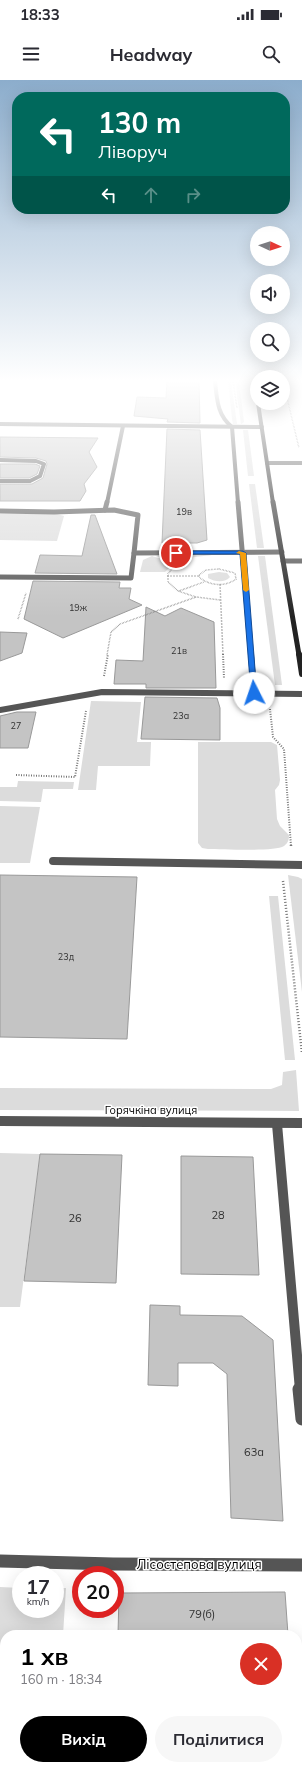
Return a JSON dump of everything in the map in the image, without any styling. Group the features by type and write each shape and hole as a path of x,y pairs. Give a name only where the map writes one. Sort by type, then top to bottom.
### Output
{"main road":[{"path":"267,460 302,674"}],"street":[{"path":"0,460 36,461 44,464 40,476 30,481 0,481"},
{"path":"105,510 116,460"},
{"path":"235,460 254,693"},
{"path":"267,463 302,463"},
{"path":"0,511 70,512 105,510 130,512 138,515 130,578 0,577"},
{"path":"134,553 282,552"},
{"path":"283,561 302,561"},
{"path":"0,710 102,692 302,694"},
{"path":"53,861 302,865"},
{"name":"Горячкіна вулиця","path":"0,1121 302,1123"},
{"path":"277,1124 302,1419"},
{"name":"Лісостепова вулиця","path":"0,1560 113,1564 302,1564"}],"path":[{"path":"176,566 167,576 168,582 178,591 196,597 220,600"},
{"path":"178,591 205,582 220,584 233,582 237,576 231,571 219,569 204,571 199,576"},
{"path":"167,576 199,576 205,582"},
{"path":"18,619 30,577"},
{"path":"220,584 225,693"},
{"path":"102,692 111,632 120,624 196,597"},
{"path":"16,775 75,777 89,695"},
{"path":"273,737 284,749 292,845 281,864 302,1053"}],"shaded area":[{"path":"246,460 252,460 254,476 248,476"},
{"path":"249,484 255,484 264,548 257,548"},
{"path":"0,514 57,514 64,516 57,541 0,540"},
{"path":"212,555 187,558 176,562 156,556"},
{"path":"152,556 174,563 165,572 140,572 143,560"},
{"path":"258,556 265,556 282,685 275,685"},
{"path":"219,572 227,573 230,577 220,581 208,578 208,574"},
{"path":"91,701 141,702 137,742 151,742 150,766 98,766 96,790 78,790"},
{"path":"198,742 271,742 277,745 280,780 279,785 275,790 277,819 280,826 289,835 288,841 284,846 259,850 202,848 198,843"},
{"path":"18,781 74,782 73,789 43,789 41,802 0,801 0,787 17,787"},
{"path":"0,806 40,807 30,863 0,863"},
{"path":"288,875 302,879 302,992"},
{"path":"269,896 278,896 295,1060 285,1060"},
{"path":"296,1070 299,1111 0,1110 0,1088 271,1089 282,1085 283,1072"},
{"path":"0,1153 40,1154 20,1307 0,1307"},
{"path":"0,1587 12,1588 12,1618 64,1618 64,1588 66,1588 63,1630 0,1630"}],"building":[{"path":"42,460 93,460 97,467 84,484 86,491 80,501 0,501 0,484 32,484 43,478 47,464 46,461"},
{"path":"166,460 202,460 207,540 197,543 162,543"},
{"path":"0,464 35,464 40,466 37,474 29,478 0,478"},
{"path":"91,515 95,515 117,574 35,573 40,555 82,556"},
{"path":"33,581 120,582 119,588 131,588 129,599 142,605 63,638 24,619"},
{"path":"146,607 165,616 181,608 214,622 216,688 146,688 146,684 114,684 116,660 143,661"},
{"path":"0,632 27,633 22,653 0,661"},
{"path":"145,697 217,698 220,708 220,740 141,739"},
{"path":"17,712 36,712 28,748 0,748 0,716"},
{"path":"0,875 137,877 127,1039 0,1037"},
{"path":"40,1154 122,1155 116,1283 24,1281"},
{"path":"181,1156 253,1157 259,1275 181,1274"},
{"path":"150,1305 180,1306 180,1315 242,1316 273,1340 283,1521 231,1518 227,1374 213,1363 178,1363 178,1386 148,1385"},
{"path":"285,1592 288,1630 118,1630 118,1618 124,1618 124,1593"}],"slow traffic":[{"path":"239,553 243,553 246,590"}],"route":[{"path":"176,553 243,553 254,693"}]}
